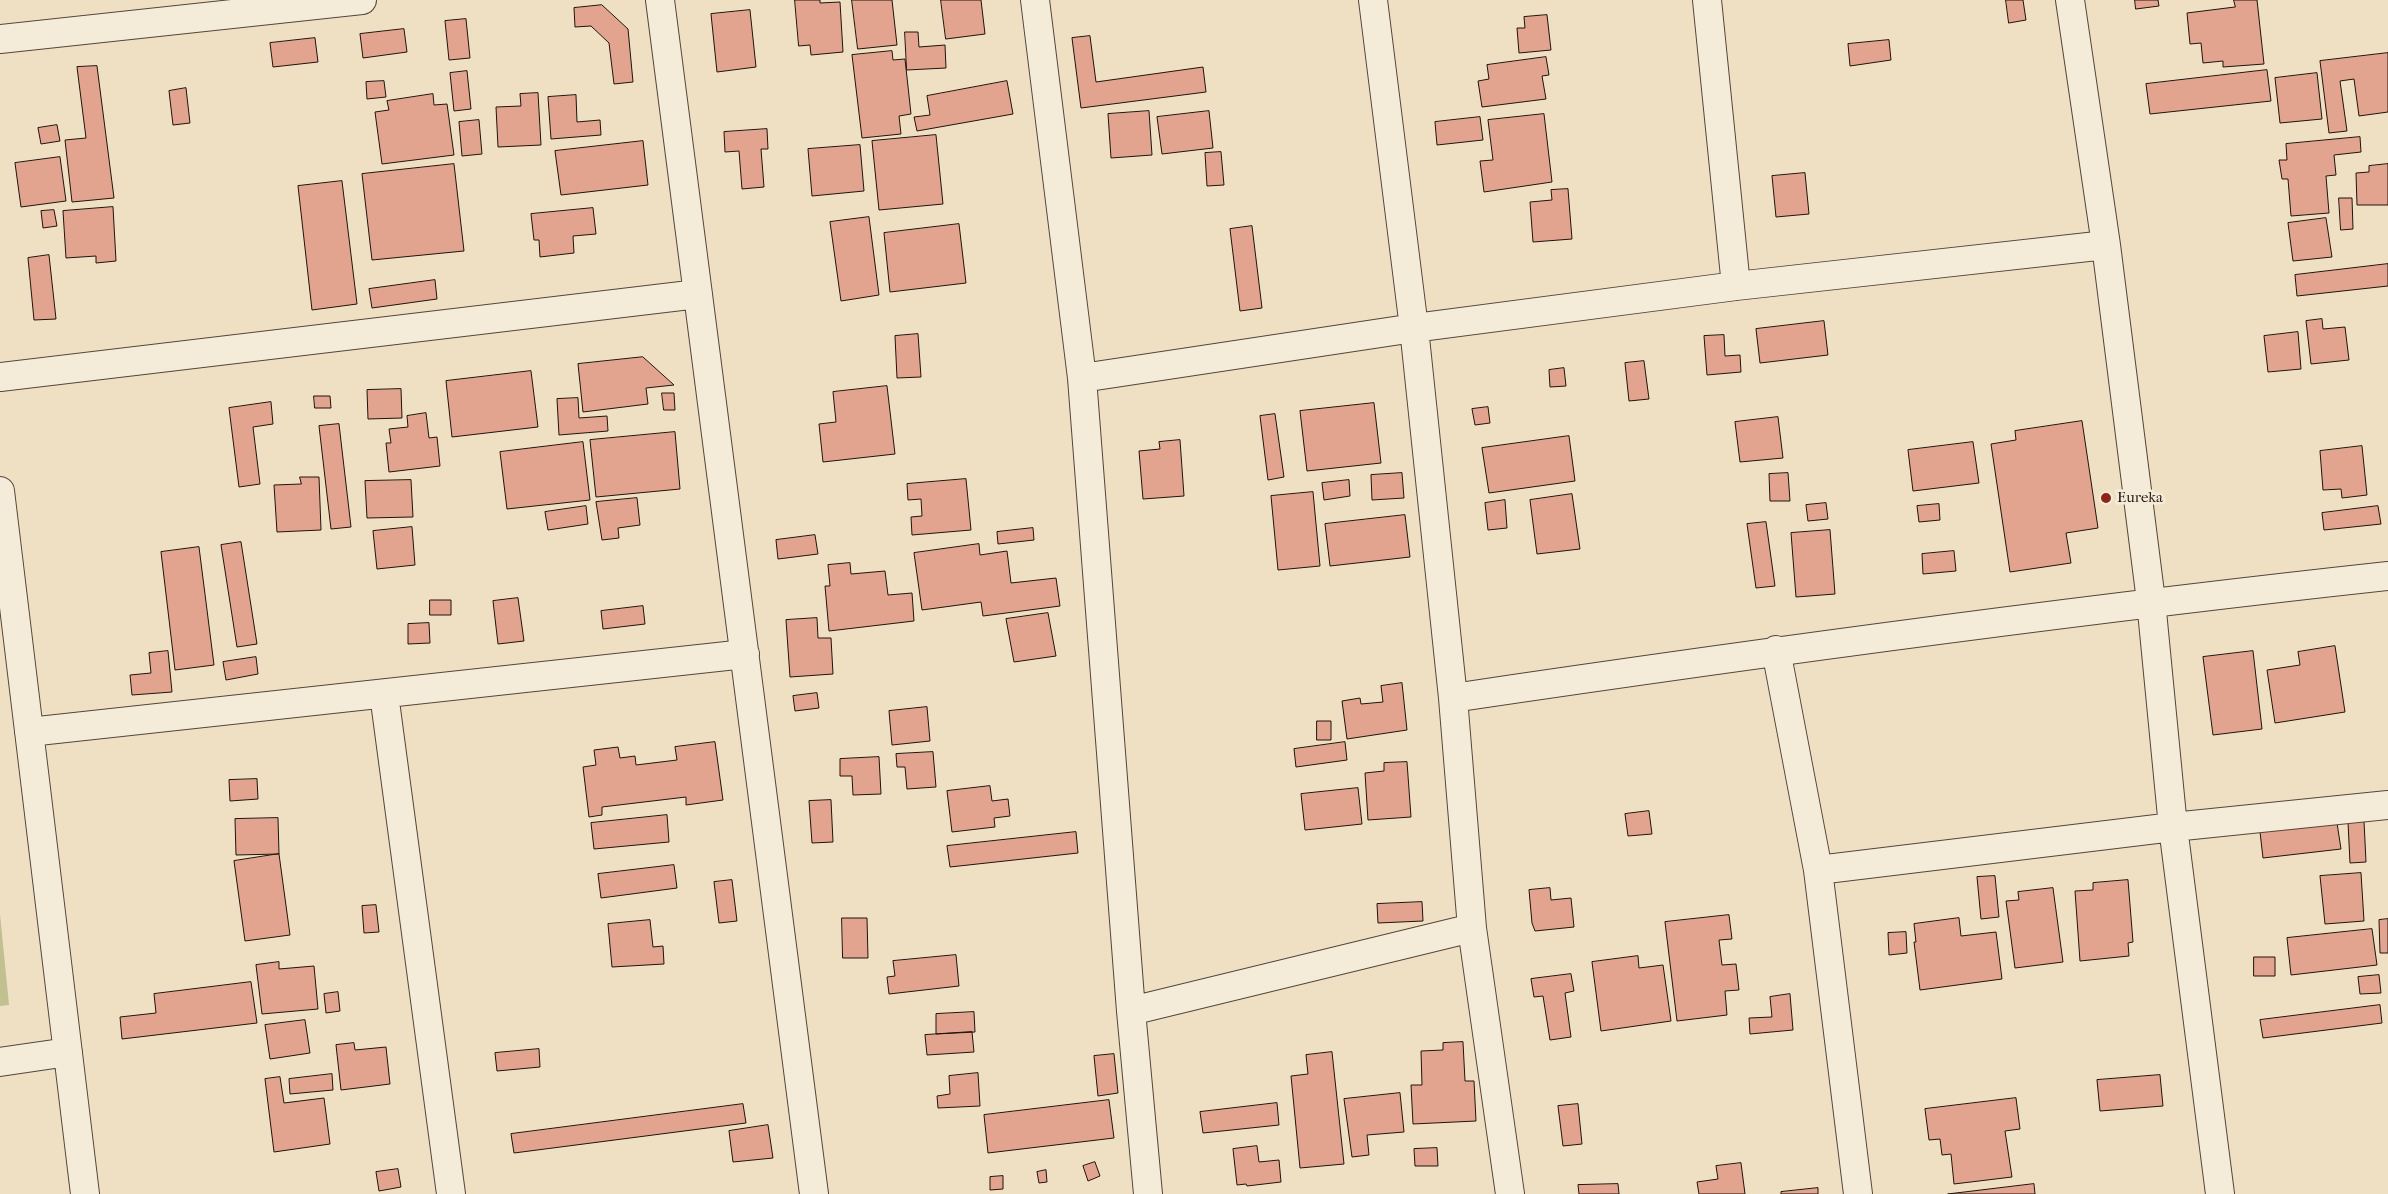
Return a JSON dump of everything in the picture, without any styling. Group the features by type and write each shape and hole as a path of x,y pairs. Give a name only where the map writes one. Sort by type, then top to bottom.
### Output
{"street":[{"path":"0,39 362,0"},
{"path":"660,0 814,1194"},
{"path":"1035,0 1082,378 1131,1011 1148,1194"},
{"path":"1374,0 1414,328 1453,698 1472,928 1510,1194"},
{"path":"1706,0 1736,286"},
{"path":"2070,0 2106,245 2151,601 2173,827 2220,1194"},
{"path":"1082,378 1414,328 1736,286 2106,245"},
{"path":"0,377 698,294"},
{"path":"0,491 85,1194"},
{"path":"1453,698 1776,650 2151,601 2388,576"},
{"path":"1776,650 1818,870 1858,1194"},
{"path":"29,732 744,654"},
{"path":"384,694 451,1194"},
{"path":"1818,870 2173,827 2388,805"},
{"path":"1131,1011 1472,928"},
{"path":"0,1062 68,1052"}],"shaded area":[{"path":"0,914 9,1005 0,1006"}],"building":[{"path":"795,0 820,0 820,3 840,2 843,52 811,55 810,45 799,46"},
{"path":"852,0 892,0 897,45 858,49"},
{"path":"941,0 981,0 985,34 946,39"},
{"path":"2006,0 2023,0 2026,20 2009,23"},
{"path":"2135,0 2158,0 2159,6 2136,9"},
{"path":"2234,0 2257,0 2264,64 2223,67 2223,61 2203,63 2201,43 2190,44 2187,13 2235,7"},
{"path":"602,5 628,29 633,82 614,84 609,43 591,26 575,27 574,8"},
{"path":"750,10 756,67 717,72 711,14"},
{"path":"1547,15 1551,50 1519,53 1517,28 1525,28 1524,17"},
{"path":"466,19 470,58 449,60 445,21"},
{"path":"404,29 407,52 363,58 360,34"},
{"path":"905,32 918,32 919,47 945,45 946,68 907,70"},
{"path":"1090,36 1096,82 1203,67 1206,92 1081,108 1072,38"},
{"path":"315,38 318,62 273,67 270,43"},
{"path":"1889,40 1891,60 1850,66 1848,44"},
{"path":"892,51 893,60 905,59 911,114 899,116 901,134 862,138 852,55"},
{"path":"2388,53 2388,112 2359,116 2354,79 2340,81 2347,131 2329,133 2320,61"},
{"path":"1546,57 1549,75 1542,76 1546,99 1482,107 1478,81 1489,79 1487,65"},
{"path":"97,66 114,198 72,202 65,140 86,138 77,67"},
{"path":"2267,70 2271,101 2150,114 2146,84"},
{"path":"467,71 471,109 454,111 450,73"},
{"path":"2317,73 2322,119 2280,123 2275,78"},
{"path":"384,81 386,97 367,99 366,82"},
{"path":"1007,81 1013,114 917,131 914,117 930,115 927,96"},
{"path":"186,88 190,123 173,125 169,91"},
{"path":"538,93 541,145 498,147 496,107 521,106 520,94"},
{"path":"433,94 434,105 447,104 454,155 382,164 375,112 389,110 387,101"},
{"path":"576,95 577,122 600,120 601,135 551,139 548,97"},
{"path":"1149,111 1152,155 1111,158 1108,114"},
{"path":"1209,111 1213,148 1162,154 1157,117"},
{"path":"1544,114 1552,182 1484,192 1480,161 1493,160 1488,120"},
{"path":"1480,117 1483,140 1437,145 1435,122"},
{"path":"479,120 482,154 462,156 459,122"},
{"path":"57,125 60,141 41,144 38,128"},
{"path":"767,129 768,149 761,149 764,187 742,189 739,151 725,152 724,132"},
{"path":"936,135 943,204 879,210 872,141"},
{"path":"2360,137 2361,152 2334,155 2336,175 2326,176 2329,213 2291,216 2288,179 2282,179 2279,160 2287,160 2286,144"},
{"path":"643,141 648,185 561,195 555,151"},
{"path":"860,145 864,191 812,196 808,149"},
{"path":"1221,152 1224,185 1207,186 1205,153"},
{"path":"60,157 66,201 21,207 15,163"},
{"path":"454,164 464,251 372,260 362,174"},
{"path":"2388,164 2388,205 2357,205 2356,173 2369,172 2369,166"},
{"path":"1805,173 1809,214 1776,217 1772,176"},
{"path":"342,181 357,304 312,310 298,186"},
{"path":"1568,189 1572,239 1533,242 1530,202 1552,200 1551,190"},
{"path":"2339,198 2352,198 2353,229 2341,230"},
{"path":"113,207 116,261 96,263 96,256 66,258 63,211"},
{"path":"593,208 596,234 573,236 574,253 540,257 539,240 534,240 531,214"},
{"path":"54,210 57,226 43,228 41,211"},
{"path":"869,217 879,295 841,301 830,222"},
{"path":"2326,218 2332,257 2293,261 2288,223"},
{"path":"959,224 966,283 890,292 884,233"},
{"path":"1252,226 1262,308 1240,311 1230,229"},
{"path":"49,255 56,319 34,320 28,258"},
{"path":"2388,264 2388,286 2297,296 2295,275"},
{"path":"435,280 437,299 372,308 369,289"},
{"path":"2322,319 2323,329 2345,327 2349,360 2311,364 2306,321"},
{"path":"1824,321 1828,355 1760,363 1756,329"},
{"path":"2298,332 2301,369 2268,372 2264,336"},
{"path":"918,334 921,377 897,378 895,336"},
{"path":"1724,335 1725,356 1740,355 1741,372 1707,375 1704,336"},
{"path":"643,357 674,385 646,388 648,404 583,412 578,364"},
{"path":"1644,361 1649,399 1629,401 1625,363"},
{"path":"1564,368 1566,386 1550,387 1549,370"},
{"path":"531,371 538,427 452,437 446,381"},
{"path":"887,386 895,454 823,462 819,424 836,422 833,392"},
{"path":"401,389 402,418 368,419 367,390"},
{"path":"662,393 674,393 675,410 664,410"},
{"path":"314,396 330,396 331,408 315,408"},
{"path":"578,398 579,418 607,416 608,431 559,435 557,399"},
{"path":"271,402 273,424 253,427 260,484 239,487 229,408"},
{"path":"1374,403 1381,463 1307,471 1300,411"},
{"path":"1488,407 1490,423 1475,425 1472,409"},
{"path":"426,413 429,438 437,437 440,466 389,472 386,443 391,443 389,429 408,427 407,416"},
{"path":"1275,414 1284,477 1268,480 1260,416"},
{"path":"1778,417 1783,458 1740,462 1735,422"},
{"path":"2082,421 2098,528 2066,533 2071,563 2010,572 1991,444 2016,440 2015,431"},
{"path":"339,424 351,527 331,529 319,426"},
{"path":"675,432 680,489 596,497 590,440"},
{"path":"1569,436 1575,481 1489,493 1482,448"},
{"path":"1180,440 1184,496 1143,499 1139,451 1160,449 1159,442"},
{"path":"583,442 590,500 507,509 500,452"},
{"path":"1973,442 1979,483 1913,491 1908,450"},
{"path":"2362,446 2367,495 2342,498 2341,489 2323,490 2320,451"},
{"path":"1402,473 1404,498 1372,500 1371,475"},
{"path":"1788,473 1790,501 1770,501 1769,474"},
{"path":"300,477 319,477 321,530 277,532 274,485 301,484"},
{"path":"966,479 971,530 912,535 911,517 922,516 921,499 908,500 907,484"},
{"path":"411,480 413,517 367,518 365,481"},
{"path":"1349,480 1350,496 1324,500 1322,483"},
{"path":"1313,492 1320,566 1278,570 1271,496"},
{"path":"1572,494 1580,549 1537,554 1530,500"},
{"path":"637,498 640,525 618,528 619,538 602,540 596,502"},
{"path":"1505,500 1507,528 1488,530 1485,503"},
{"path":"1826,503 1828,519 1808,521 1806,505"},
{"path":"1939,504 1940,520 1919,522 1917,506"},
{"path":"586,506 588,524 548,530 545,512"},
{"path":"2378,506 2381,524 2324,530 2322,513"},
{"path":"1405,515 1410,557 1330,566 1325,524"},
{"path":"1766,522 1775,586 1756,588 1747,524"},
{"path":"412,527 415,565 377,569 373,531"},
{"path":"1033,528 1034,540 998,544 997,532"},
{"path":"1830,530 1835,594 1796,597 1791,533"},
{"path":"815,535 818,554 778,559 776,540"},
{"path":"241,542 257,644 237,647 221,545"},
{"path":"979,544 980,555 1007,551 1011,583 1056,578 1060,606 983,616 981,602 922,610 914,553"},
{"path":"199,547 214,665 175,670 161,552"},
{"path":"1954,551 1956,571 1923,574 1922,554"},
{"path":"850,563 851,574 885,571 888,595 912,593 914,621 829,631 825,586 830,586 828,565"},
{"path":"518,598 524,641 498,644 493,601"},
{"path":"430,600 451,600 451,615 430,615"},
{"path":"643,606 645,624 603,629 601,611"},
{"path":"1048,613 1056,656 1014,662 1006,619"},
{"path":"817,618 818,638 831,638 833,674 790,677 786,620"},
{"path":"429,623 430,643 408,644 408,624"},
{"path":"2335,646 2345,712 2275,723 2267,670 2300,665 2298,652"},
{"path":"168,651 172,692 132,695 130,675 151,673 149,653"},
{"path":"2253,651 2262,729 2213,735 2203,657"},
{"path":"256,657 258,674 226,680 223,662"},
{"path":"1402,683 1407,730 1347,739 1342,701 1360,698 1361,704 1383,702 1381,686"},
{"path":"817,693 819,708 795,711 793,696"},
{"path":"927,707 930,741 892,745 889,711"},
{"path":"1317,721 1331,721 1331,740 1317,740"},
{"path":"715,742 723,800 686,805 686,797 602,807 602,815 589,817 583,767 596,765 594,750 618,747 620,758 635,756 636,765 677,760 675,747"},
{"path":"1345,742 1347,760 1296,767 1294,749"},
{"path":"933,752 936,787 907,789 905,767 897,767 896,754"},
{"path":"879,757 881,794 853,795 852,776 840,776 840,759"},
{"path":"1407,762 1411,817 1368,820 1365,773 1384,771 1384,763"},
{"path":"257,779 258,799 230,801 229,780"},
{"path":"990,786 992,801 1008,799 1010,816 994,818 995,827 952,832 947,791"},
{"path":"1358,788 1362,824 1305,830 1301,794"},
{"path":"831,800 833,842 812,843 809,801"},
{"path":"1649,811 1652,834 1628,836 1625,814"},
{"path":"667,815 669,842 594,849 591,823"},
{"path":"278,818 279,854 236,855 235,819"},
{"path":"2364,821 2366,862 2350,863 2348,822"},
{"path":"2337,823 2341,849 2263,858 2260,832"},
{"path":"1076,832 1078,853 950,867 947,846"},
{"path":"279,854 290,935 245,941 234,861"},
{"path":"674,865 677,888 601,898 598,874"},
{"path":"2361,873 2364,921 2325,924 2320,876"},
{"path":"1995,876 1999,917 1981,919 1977,877"},
{"path":"732,880 737,921 719,923 714,882"},
{"path":"2128,880 2133,942 2128,943 2129,956 2080,961 2075,891 2093,890 2093,883"},
{"path":"1550,888 1551,900 1571,898 1574,927 1535,931 1532,923 1529,890"},
{"path":"2053,888 2063,962 2015,968 2006,901 2019,900 2018,892"},
{"path":"1422,902 1423,921 1378,923 1377,904"},
{"path":"376,905 379,932 364,933 362,906"},
{"path":"1729,915 1732,939 1719,940 1722,965 1736,964 1739,990 1725,991 1727,1015 1677,1021 1665,922"},
{"path":"842,918 867,918 868,958 843,958"},
{"path":"1959,918 1961,936 1996,932 2002,979 1920,990 1914,942 1916,942 1914,924"},
{"path":"2388,919 2388,953 2380,953 2379,920"},
{"path":"650,920 653,947 663,946 664,964 612,967 608,924"},
{"path":"2372,929 2377,965 2291,975 2287,938"},
{"path":"1906,932 1907,953 1889,955 1888,933"},
{"path":"956,955 959,986 889,994 887,977 895,976 893,961"},
{"path":"1638,956 1639,968 1663,965 1671,1021 1601,1031 1592,962"},
{"path":"2254,957 2275,957 2275,976 2254,976"},
{"path":"279,962 279,969 314,966 318,1009 262,1014 256,965"},
{"path":"1571,974 1574,991 1565,993 1571,1037 1550,1040 1543,996 1534,997 1531,979"},
{"path":"2379,975 2381,993 2360,994 2358,977"},
{"path":"251,982 257,1023 122,1039 120,1017 156,1013 154,994"},
{"path":"338,992 340,1011 326,1013 324,994"},
{"path":"1790,994 1793,1030 1750,1034 1749,1018 1772,1017 1770,997"},
{"path":"2380,1005 2382,1023 2263,1038 2260,1020"},
{"path":"974,1012 975,1032 936,1034 936,1014"},
{"path":"305,1020 310,1053 270,1059 265,1025"},
{"path":"972,1032 974,1052 927,1055 925,1035"},
{"path":"1463,1042 1465,1081 1474,1081 1476,1121 1413,1124 1411,1085 1422,1085 1421,1051 1443,1050 1443,1043"},
{"path":"354,1043 355,1050 386,1047 390,1084 341,1090 336,1045"},
{"path":"539,1049 540,1067 497,1071 495,1053"},
{"path":"1332,1052 1344,1164 1300,1168 1291,1076 1308,1074 1306,1055"},
{"path":"1114,1054 1118,1093 1098,1096 1094,1056"},
{"path":"978,1073 980,1106 938,1108 937,1096 950,1094 949,1076"},
{"path":"332,1074 333,1090 290,1094 289,1079"},
{"path":"2160,1075 2163,1106 2100,1111 2097,1080"},
{"path":"280,1077 284,1103 324,1098 330,1144 274,1152 265,1079"},
{"path":"1400,1093 1404,1132 1367,1135 1369,1155 1352,1157 1344,1099"},
{"path":"2016,1098 2020,1129 2005,1131 2012,1177 1954,1184 1951,1154 1942,1155 1940,1139 1929,1140 1925,1109"},
{"path":"1109,1100 1114,1138 988,1153 984,1115"},
{"path":"1277,1103 1279,1125 1203,1133 1200,1112"},
{"path":"743,1104 746,1123 514,1153 511,1134"},
{"path":"1578,1104 1582,1144 1563,1146 1558,1106"},
{"path":"768,1125 773,1158 733,1162 729,1131"},
{"path":"1257,1146 1259,1162 1279,1160 1281,1182 1247,1186 1246,1184 1237,1185 1233,1149"},
{"path":"1437,1148 1438,1166 1415,1166 1414,1149"},
{"path":"1095,1162 1100,1176 1088,1181 1083,1166"},
{"path":"1741,1163 1745,1194 1699,1194 1697,1182 1718,1179 1716,1166"},
{"path":"398,1169 401,1187 379,1191 376,1172"},
{"path":"1046,1170 1047,1182 1039,1183 1037,1172"},
{"path":"1003,1176 1003,1189 990,1190 990,1177"},
{"path":"1618,1184 1619,1194 1579,1194 1578,1185"},
{"path":"2034,1184 2035,1194 1948,1194"},
{"path":"1818,1188 1818,1194 1781,1194 1781,1192"}],"place":[{"name":"Eureka","path":"2106,498"}]}
